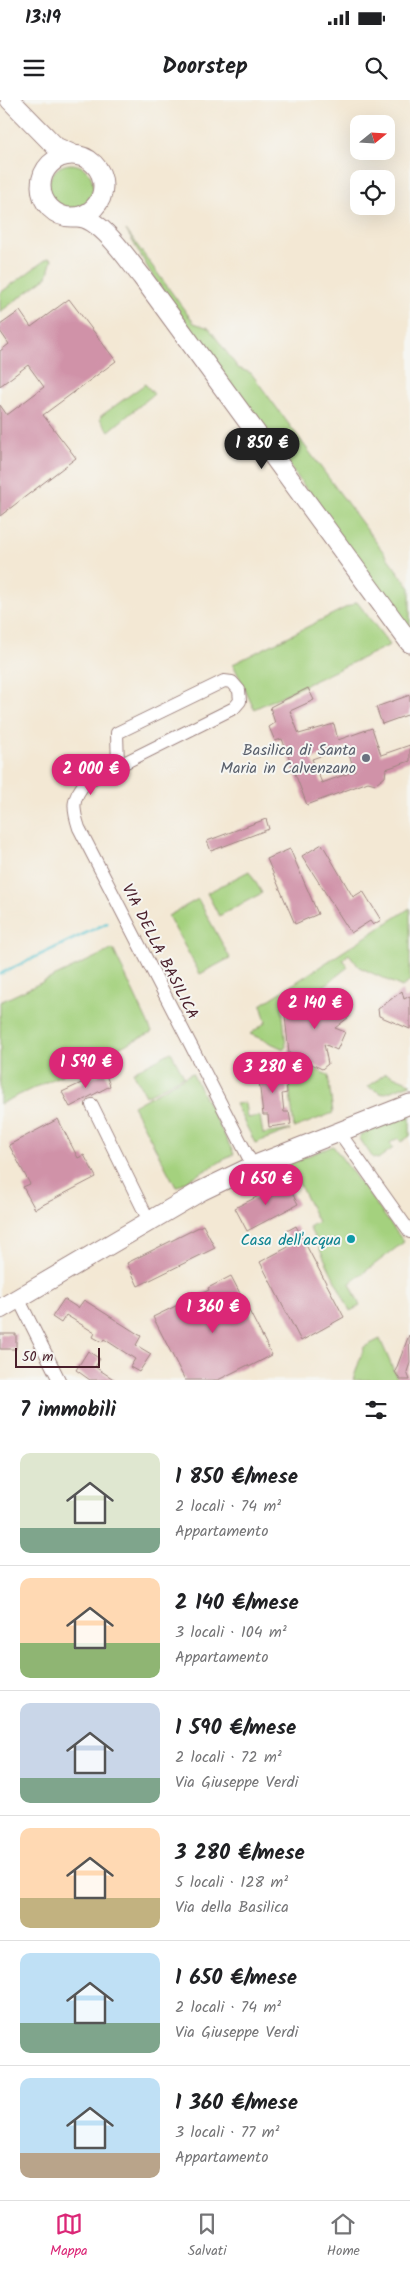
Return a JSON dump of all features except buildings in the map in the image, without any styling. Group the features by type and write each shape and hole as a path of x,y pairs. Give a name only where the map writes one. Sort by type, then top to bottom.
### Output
{"street":[{"path":"12,103 56,147 86,159 96,167 101,176 102,204 142,277"},
{"path":"12,103 40,150 44,173"},
{"path":"74,155 57,159 48,166 44,173 41,186 47,204 61,215 88,218 97,225 142,277 410,642"},
{"path":"76,216 85,214 94,207 99,200 102,189"},
{"name":"VIA DELLA BASILICA","path":"118,766 117,733 224,682 232,682 239,690 240,701 234,708 118,766 86,782 76,794 74,812 79,828 253,1166"},
{"path":"0,1309 201,1191 253,1166 410,1104"},
{"path":"92,1105 149,1221"},
{"path":"339,1132 410,1232"},
{"path":"18,1298 59,1380"}],"green space":[{"path":"71,164 83,168 89,174 93,186 89,198 83,204 71,208 59,204 53,198 49,186 53,174 59,168"},
{"path":"126,230 194,323 209,328 238,368 251,373 410,588 410,633 152,275"},
{"path":"48,258 52,259 47,277 0,312 0,293"},
{"path":"145,384 154,394 109,431 100,419 101,416"},
{"path":"357,602 390,645 254,709 233,664"},
{"path":"249,871 262,893 219,916 207,893"},
{"path":"198,899 230,958 200,974 168,916"},
{"path":"410,908 410,981 402,987 359,967 349,954 343,959 348,967 314,994 291,1008 282,1005 286,1047 284,1049 250,1034 266,1022 261,1005"},
{"path":"113,949 152,1032 0,1104 0,1002"},
{"path":"171,1052 184,1076 146,1096 133,1072"},
{"path":"294,1065 309,1072 312,1068 328,1075 333,1113 294,1128 287,1067"},
{"path":"192,1073 234,1154 176,1187 133,1106"},
{"path":"386,1073 410,1084 383,1094 368,1087"},
{"path":"245,1103 247,1118 260,1116 263,1134 290,1130 255,1143 235,1104"},
{"path":"410,1115 410,1136 401,1142 398,1138 390,1143 393,1148 378,1159 373,1158 360,1139 360,1135"},
{"path":"333,1146 404,1242 350,1283 360,1306 350,1311 309,1227 318,1222 289,1163"},
{"path":"380,1339 398,1380 353,1380 364,1347"}],"waterway":[{"path":"0,974 107,923"}],"place":[{"name":"Basilica di Santa Maria in Calvenzano","path":"366,758"},
{"name":"Casa dell'acqua","path":"351,1239"}]}
